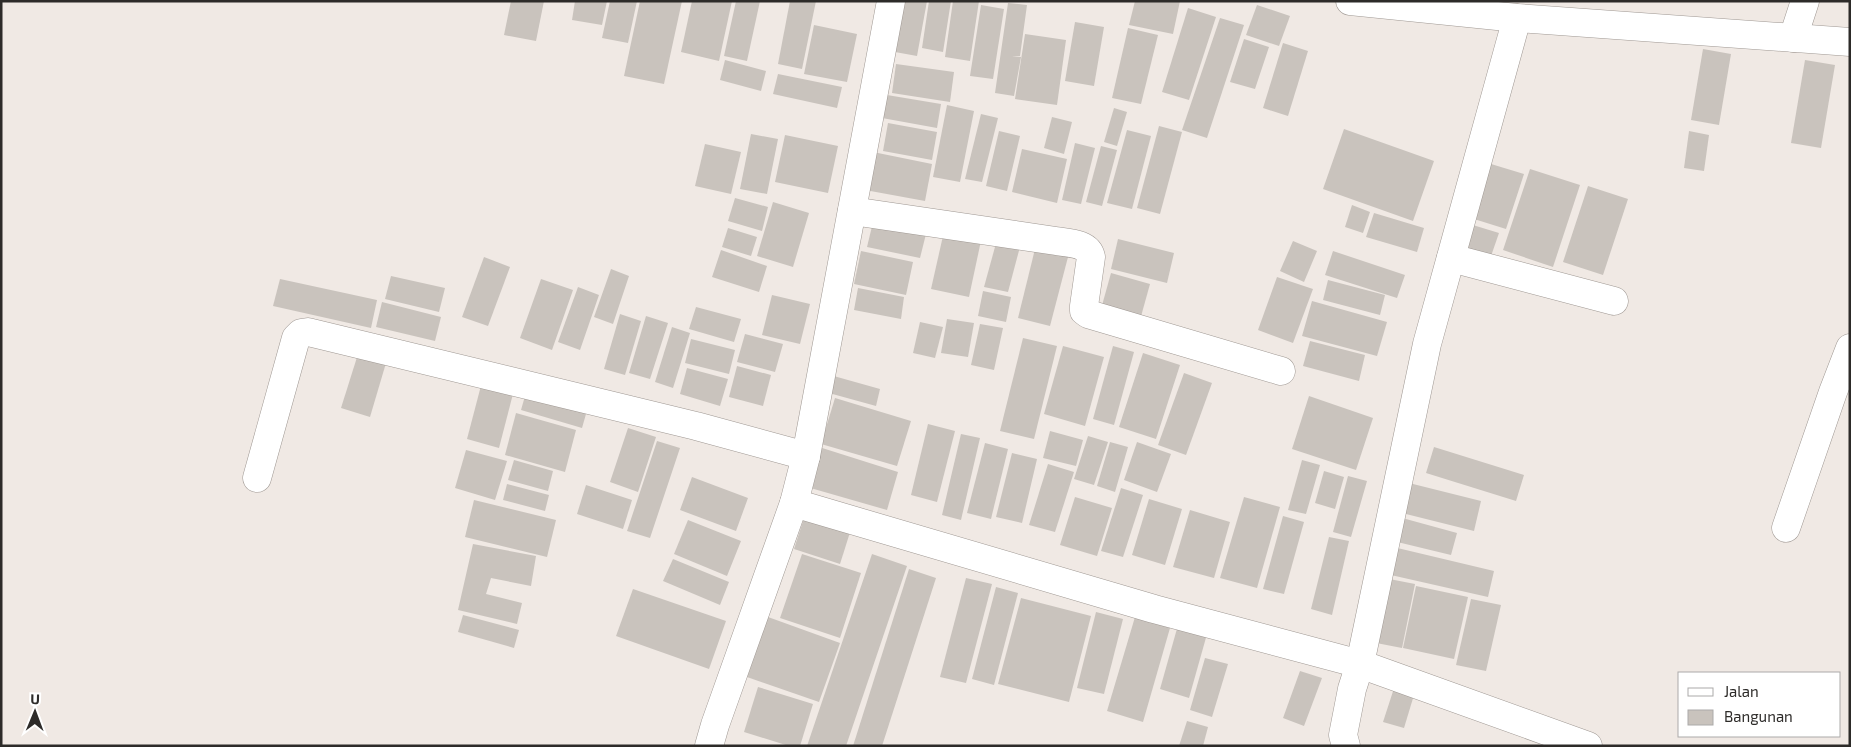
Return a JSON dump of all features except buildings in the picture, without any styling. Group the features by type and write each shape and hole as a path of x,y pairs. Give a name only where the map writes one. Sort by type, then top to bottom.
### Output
{"street":[{"path":"710,746 715,725 794,504 806,456 891,1"},
{"path":"1350,1 1517,18 1850,42"},
{"path":"1793,38 1805,1"},
{"path":"1346,746 1343,735 1352,689 1360,664 1427,344 1517,18"},
{"path":"852,211 1046,239 1084,247 1090,252 1091,257 1084,306 1084,311 1088,314 1281,371"},
{"path":"1451,258 1614,301"},
{"path":"257,478 296,338 301,333 308,332 696,426 806,456"},
{"path":"1786,528 1850,348"},
{"path":"794,504 1154,609 1360,664 1588,746"}]}
